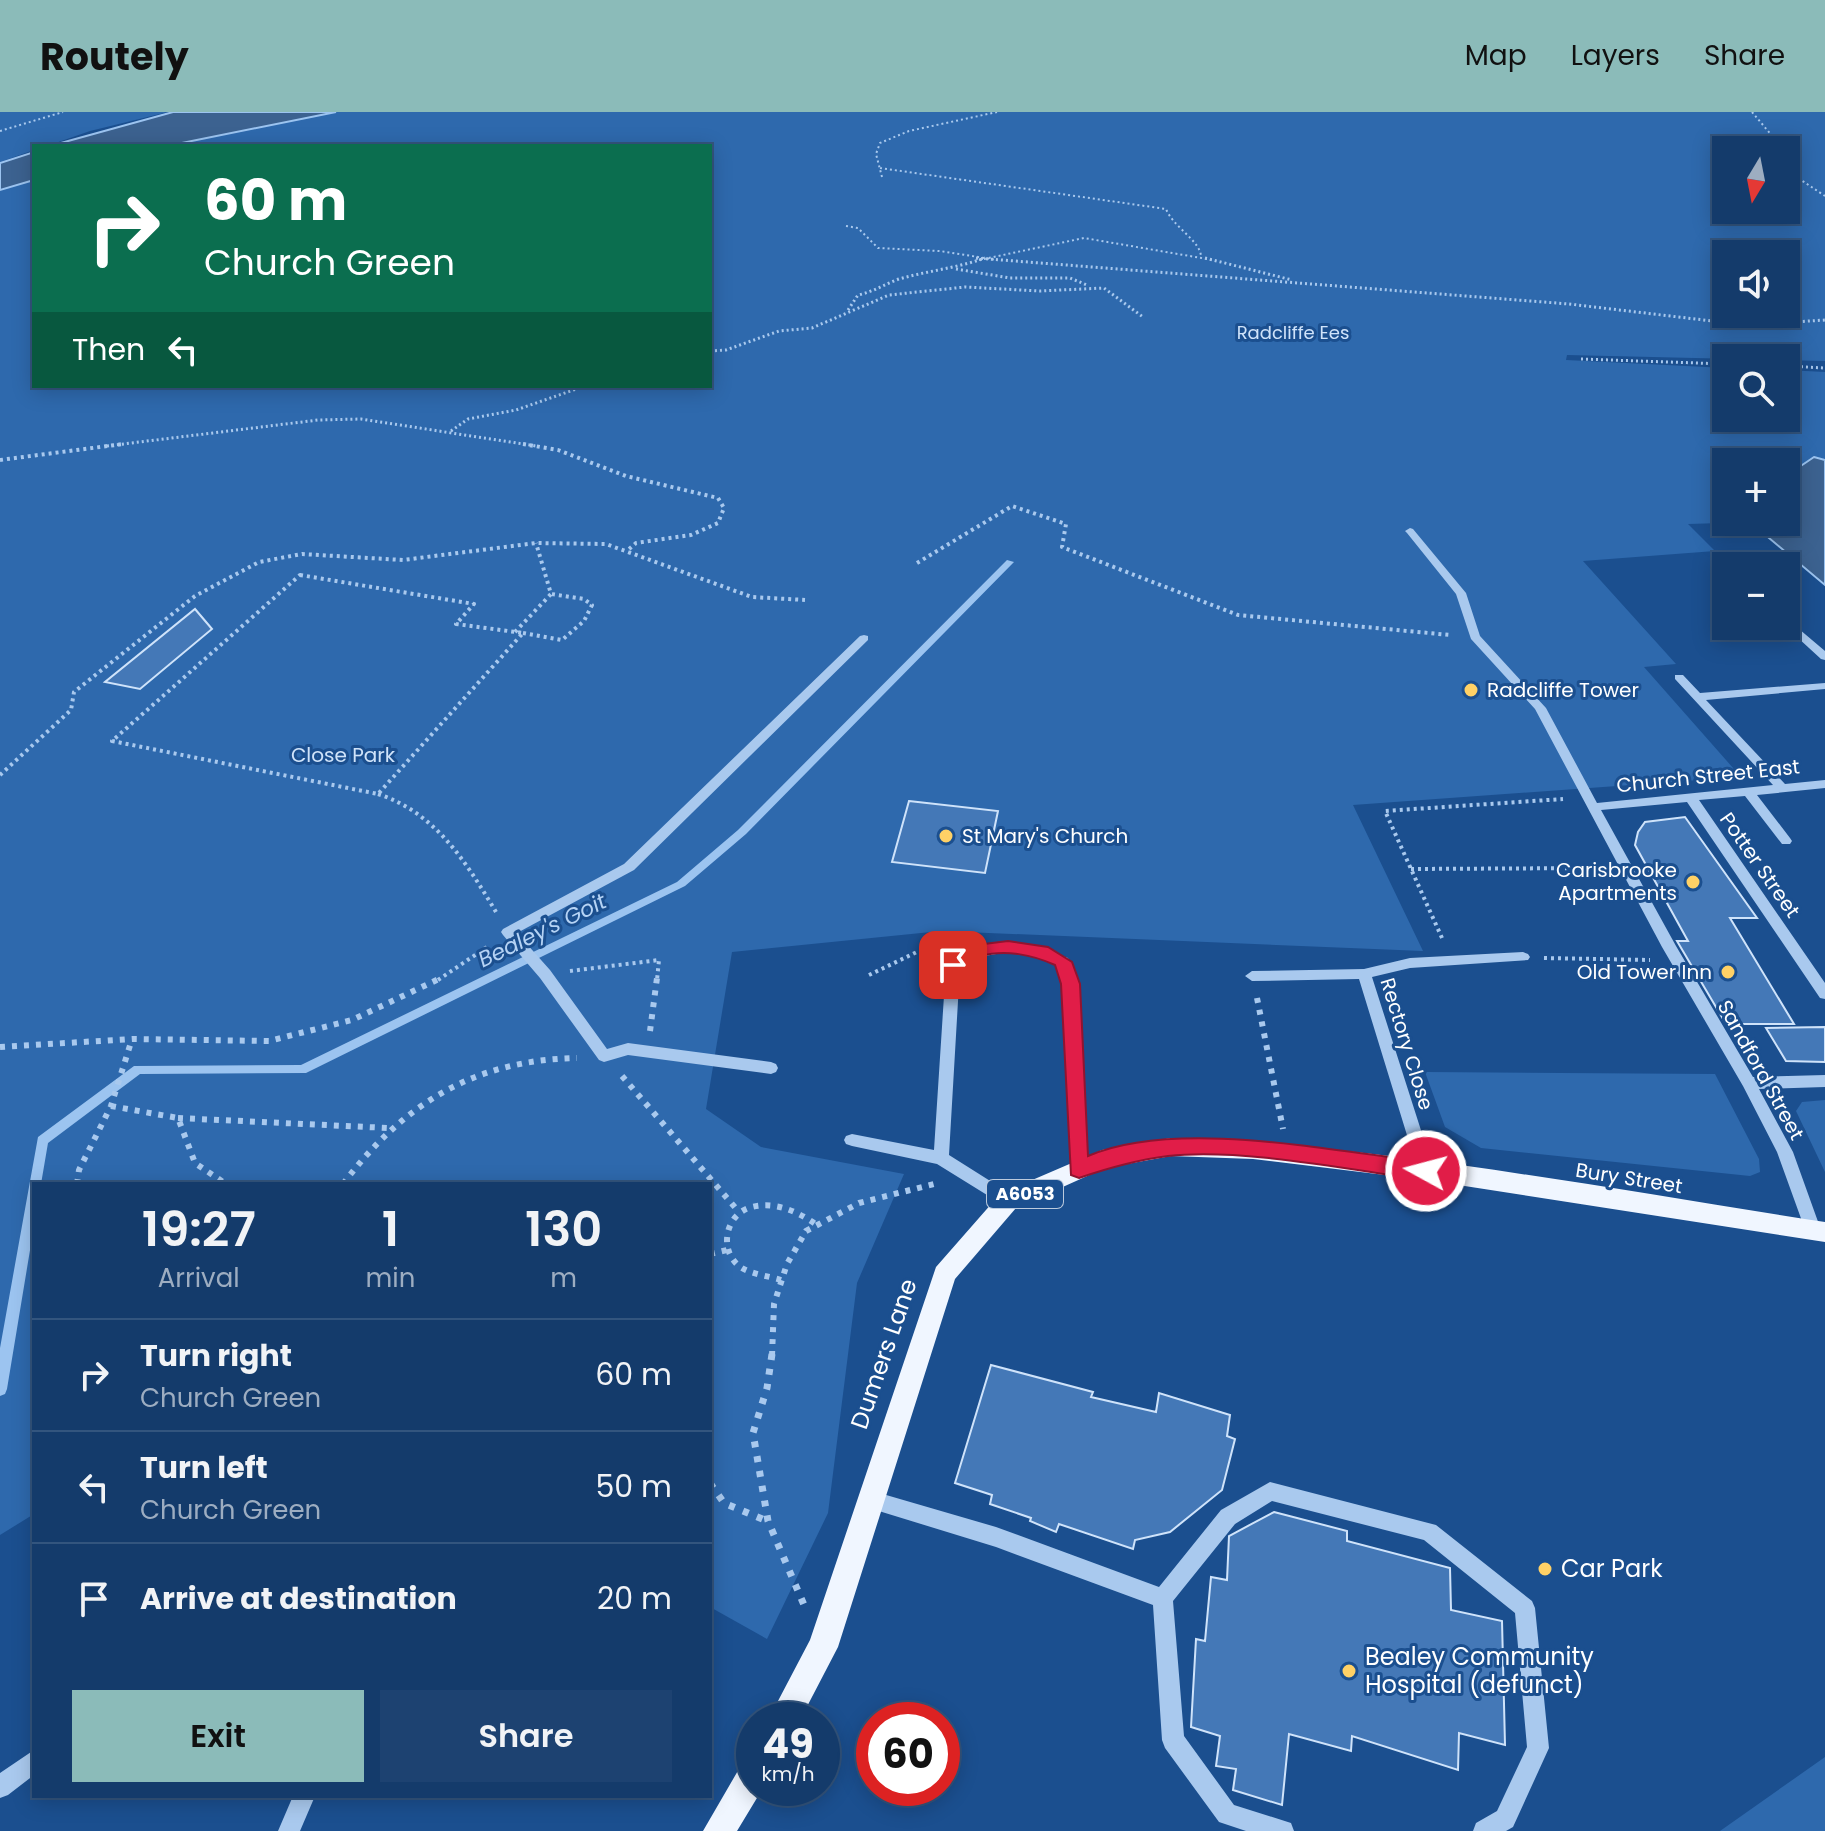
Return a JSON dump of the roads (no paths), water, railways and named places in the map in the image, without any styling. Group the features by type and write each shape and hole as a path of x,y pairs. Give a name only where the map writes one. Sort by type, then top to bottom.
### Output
{"main road":[{"name":"Dumers Lane","path":"793,1702 823,1647 945,1274 1008,1201 1102,1159 1171,1147 1288,1154 1426,1171"},
{"name":"Bury Street","path":"1426,1171 1819,1231"},
{"path":"719,1831 736,1803"}],"street":[{"name":"Sandford Street","path":"1410,531 1461,593 1475,637 1540,708 1677,960 1749,1083 1785,1152 1819,1231"},
{"path":"1800,634 1825,657"},
{"path":"771,1068 628,1049 604,1056 545,974 508,932 629,867 864,638"},
{"path":"1679,677 1782,788"},
{"path":"1698,697 1825,686"},
{"name":"Church Street East","path":"1591,802 1690,797 1825,784"},
{"path":"1749,792 1786,841"},
{"name":"Potter Street","path":"1690,797 1825,994"},
{"path":"941,1158 953,965 975,951 1008,947 1031,950 1063,962 1070,984 1079,1169"},
{"name":"Rectory Close","path":"1252,976 1364,974 1410,963 1523,957"},
{"name":"Rectory Close","path":"1364,974 1426,1171"},
{"path":"1749,1083 1825,1081"},
{"path":"852,1140 941,1158 1008,1201"},
{"path":"1283,1831 1227,1814 1173,1740 1163,1598 1228,1517 1270,1491 1429,1532 1525,1608 1538,1748 1505,1819 1484,1831"},
{"path":"869,1499 996,1537 1163,1598"},
{"path":"0,1787 32,1763"},
{"path":"289,1831 303,1798"}],"waterway":[{"name":"Bealey's Goit","path":"35,1182 42,1141 138,1069 302,1070 681,884 742,832 1010,562"},
{"name":"Bealey's Goit","path":"0,1389 32,1199"}],"place":[{"name":"Radcliffe Tower","path":"1471,690"},
{"name":"St Mary's Church","path":"946,836"},
{"name":"Carisbrooke Apartments","path":"1693,882"},
{"name":"Old Tower Inn","path":"1728,972"},
{"name":"Car Park","path":"1545,1569"},
{"name":"Bealey Community Hospital (defunct)","path":"1349,1671"}],"park label":[{"name":"Radcliffe Ees","path":"1293,333"},
{"name":"Close Park","path":"343,755"}]}
